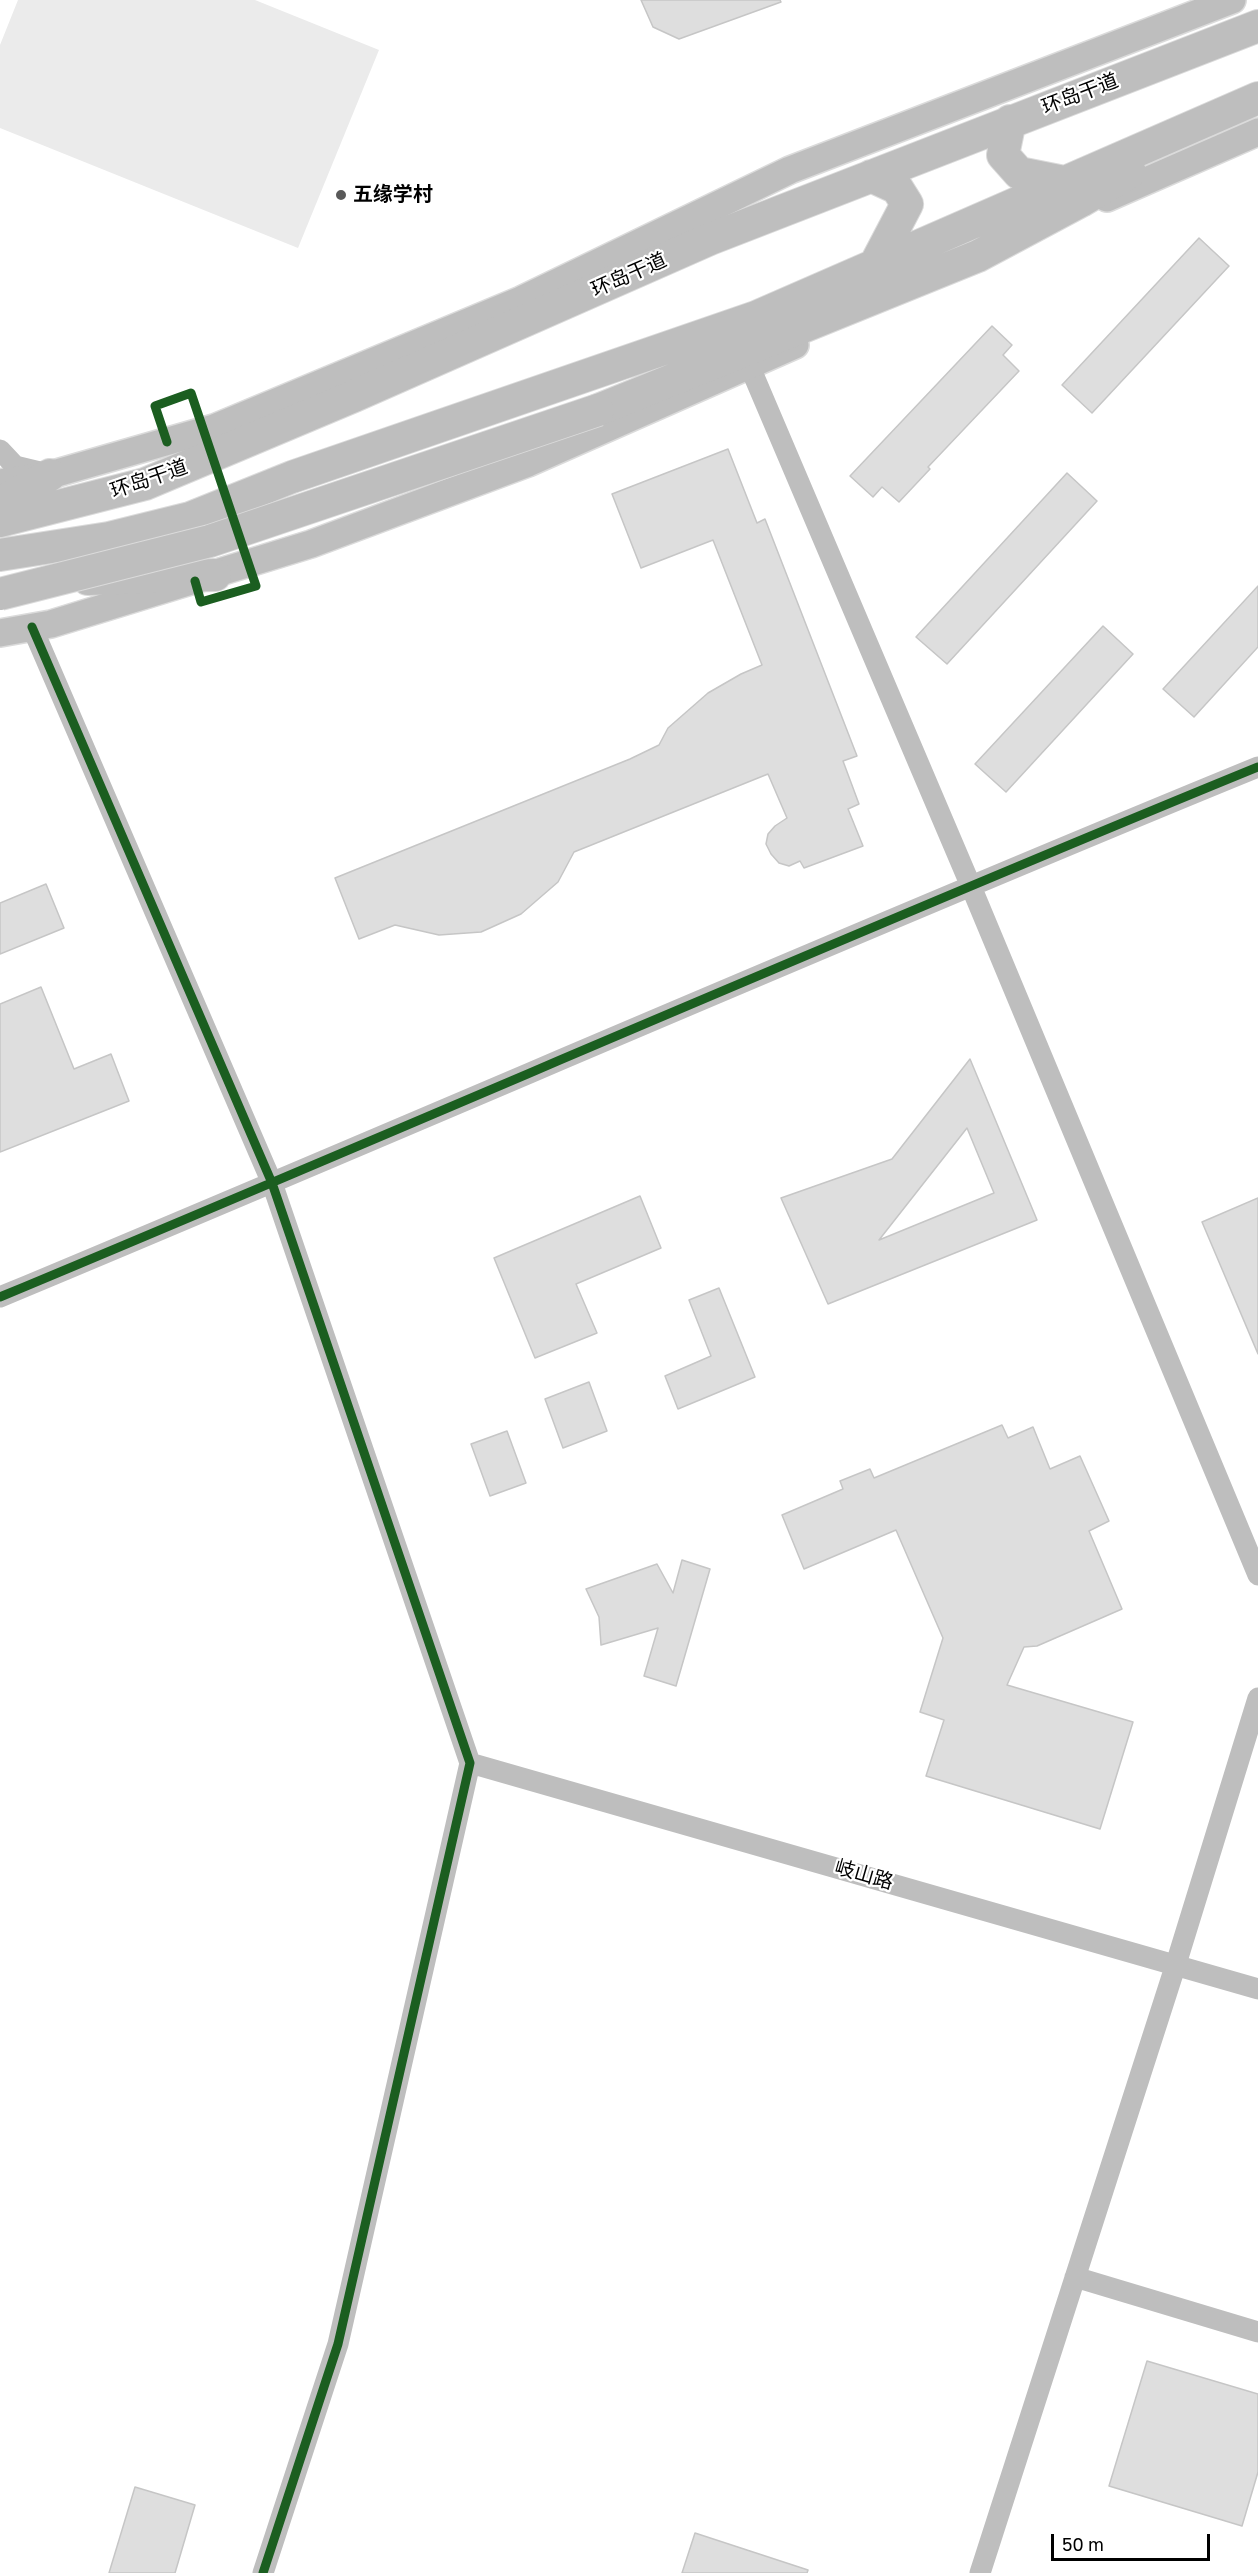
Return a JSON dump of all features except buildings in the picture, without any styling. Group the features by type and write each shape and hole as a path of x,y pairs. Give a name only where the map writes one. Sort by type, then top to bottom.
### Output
{"highway":[{"name":"环岛干道","path":"0,521 145,484 354,396 699,243 1258,26"},
{"path":"0,555 108,538 190,518 292,477 756,317 1249,102"},
{"path":"0,594 210,541 598,410 978,256 1082,201 1249,102"},
{"path":"1011,121 1003,155 1019,173 1064,183"},
{"path":"871,176 897,188 907,204 875,265"},
{"path":"0,503 50,475"},
{"path":"0,581 215,575"}],"main road":[{"path":"0,483 50,475 214,428 521,300 790,170 1232,0"},
{"path":"0,633 51,624 312,544 528,463 750,366 978,256 1258,132"}],"street":[{"path":"750,366 970,884 1258,1575"},
{"path":"0,450 15,466 50,475"},
{"path":"32,627 272,1183 470,1763 338,2344 263,2573"},
{"path":"0,1297 970,884 1258,767"},
{"path":"980,2573 1176,1964 1258,1698"},
{"name":"岐山路","path":"470,1763 1258,1989"},
{"path":"1075,2277 1258,2332"}],"shaded area":[{"path":"18,0 255,0 379,50 298,248 0,128 0,45"}],"cycle path":[{"path":"167,442 155,406 191,393 256,586 201,602 195,581"},
{"path":"32,627 272,1183 470,1763 338,2344 263,2573"},
{"path":"0,1297 1258,767"}],"place":[{"name":"五缘学村","path":"341,195"}]}
